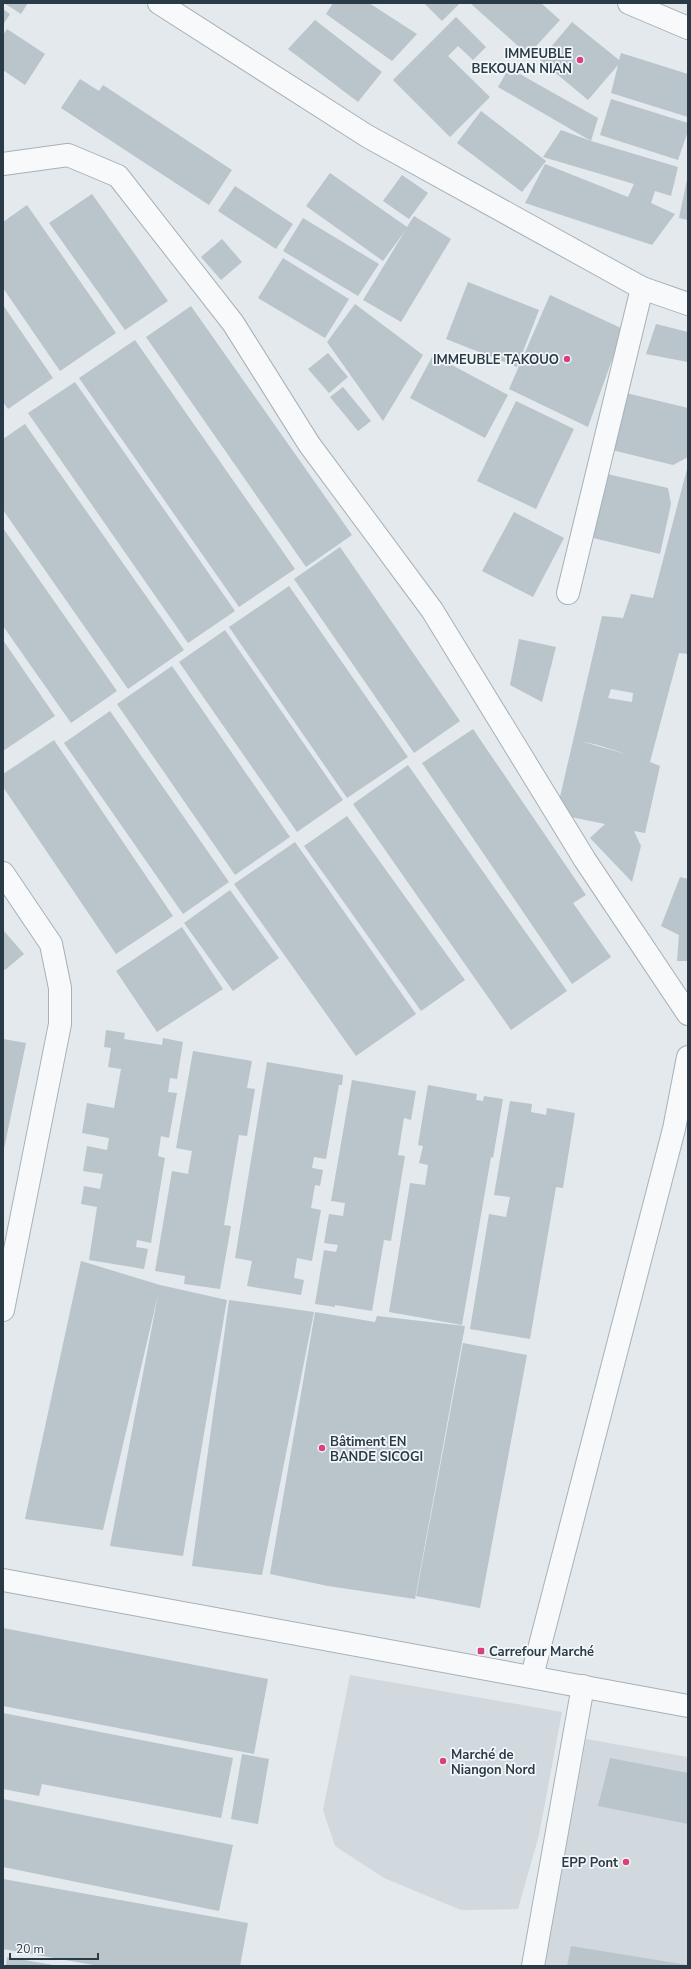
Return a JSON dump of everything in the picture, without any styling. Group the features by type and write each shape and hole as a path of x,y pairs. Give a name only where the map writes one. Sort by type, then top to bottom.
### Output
{"street":[{"path":"159,3 367,136 642,288 688,304"},
{"path":"629,3 688,28"},
{"path":"3,164 68,155 118,176 233,323 309,444 432,610 577,847 688,1014"},
{"path":"568,593 642,288"},
{"path":"3,873 51,944 60,988 60,1024 3,1310"},
{"path":"532,1676 674,1129 688,1057"},
{"path":"3,1580 532,1676 688,1706"},
{"path":"533,1966 583,1686"}],"shaded area":[{"name":"Marché de Niangon Nord","path":"350,1675 562,1712 539,1835 518,1909 461,1910 384,1878 335,1846 323,1810"},
{"name":"EPP Pont","path":"586,1739 688,1757 688,1966 544,1966"}],"building":[{"path":"4,3 28,3 21,14"},
{"path":"333,3 369,3 417,34 392,61 326,14"},
{"path":"424,3 460,3 442,21"},
{"path":"470,3 541,3 560,20 528,55"},
{"path":"3,9 10,14 3,25"},
{"path":"456,17 486,47 473,60 458,46 448,56 490,97 450,137 393,80"},
{"path":"315,20 382,72 358,102 288,49"},
{"path":"572,22 619,60 621,53 688,74 688,117 611,93 618,65 588,100 540,60"},
{"path":"7,29 45,54 25,85 3,70 3,35"},
{"path":"509,68 598,118 591,141 498,87"},
{"path":"80,79 99,91 103,85 232,170 209,205 61,108"},
{"path":"611,99 688,123 688,131 678,160 600,135"},
{"path":"481,111 546,161 522,192 457,143"},
{"path":"561,130 591,141 678,167 671,196 655,191 651,203 675,214 652,245 525,203 545,164 628,197 634,184 543,157"},
{"path":"330,173 407,227 414,216 451,239 401,322 363,300 405,231 383,261 306,206"},
{"path":"402,175 428,193 409,219 383,201"},
{"path":"688,180 688,220 679,218"},
{"path":"235,186 293,224 276,249 218,211"},
{"path":"92,194 168,301 125,330 49,223"},
{"path":"27,205 116,333 60,371 3,288 3,222"},
{"path":"303,218 379,264 358,296 283,251"},
{"path":"222,239 242,262 221,280 201,257"},
{"path":"283,258 349,299 325,338 258,298"},
{"path":"468,282 539,310 517,367 446,339"},
{"name":"IMMEUBLE TAKOUO","path":"550,295 623,329 588,427 509,389"},
{"path":"355,304 423,355 383,421 327,342"},
{"path":"3,305 53,378 8,409 3,402"},
{"path":"191,306 352,535 306,567 146,337"},
{"path":"656,324 688,332 688,362 646,354"},
{"path":"135,340 295,569 239,607 79,378"},
{"path":"328,353 348,377 329,393 308,369"},
{"path":"433,355 508,395 485,438 410,398"},
{"path":"75,382 235,611 188,643 28,413"},
{"path":"343,387 371,421 358,431 330,397"},
{"path":"622,392 688,408 688,457 673,465 604,448"},
{"path":"516,401 574,429 536,509 477,481"},
{"path":"25,424 184,650 128,689 3,510 3,439"},
{"path":"687,469 688,654 679,653 650,762 660,766 645,833 634,831 641,846 632,882 590,838 605,824 556,814 602,616 623,618 631,594 653,598","holes":["611,689 633,693 632,702 608,698","580,741 598,745 629,755"]},
{"path":"607,474 668,488 671,504 660,554 589,537"},
{"path":"514,512 564,538 533,597 482,571"},
{"path":"3,528 117,691 71,723 3,626"},
{"path":"340,547 460,721 414,753 294,579"},
{"path":"289,586 408,757 347,798 229,627"},
{"path":"225,630 343,800 297,832 179,662"},
{"path":"519,639 556,647 542,702 510,685"},
{"path":"3,640 55,716 3,751"},
{"path":"172,666 290,837 235,875 117,704"},
{"path":"110,711 229,882 183,914 64,743"},
{"path":"473,729 586,895 573,903 611,957 572,984 422,763"},
{"path":"54,740 173,916 116,954 3,787 3,774"},
{"path":"408,765 567,991 511,1030 353,804"},
{"path":"347,816 465,980 421,1011 304,846"},
{"path":"295,842 416,1014 356,1056 234,884"},
{"path":"680,877 688,879 688,961 677,961 679,935 661,926"},
{"path":"230,890 279,958 233,991 184,923"},
{"path":"182,927 223,989 157,1032 116,971"},
{"path":"3,930 24,954 5,970 3,968"},
{"path":"106,1030 125,1033 124,1039 162,1045 163,1038 183,1042 177,1079 170,1078 168,1092 177,1093 169,1138 161,1136 158,1156 165,1158 151,1243 137,1240 136,1247 148,1249 144,1269 89,1260 97,1207 81,1204 84,1186 100,1189 103,1174 83,1171 87,1146 107,1150 109,1138 82,1133 87,1103 114,1108 121,1069 108,1067 111,1048 104,1047"},
{"path":"3,1039 26,1043 4,1149 3,1149"},
{"path":"193,1051 252,1061 247,1088 255,1089 247,1136 239,1135 224,1225 231,1226 220,1289 184,1284 185,1276 155,1271 172,1171 188,1174 192,1151 176,1148"},
{"path":"267,1062 343,1075 342,1085 339,1085 326,1159 314,1157 312,1168 323,1170 320,1186 315,1185 311,1208 321,1210 312,1261 297,1258 294,1278 304,1280 301,1295 247,1286 252,1261 235,1258"},
{"path":"352,1080 416,1091 411,1120 404,1118 398,1155 405,1156 391,1241 384,1240 372,1311 335,1305 335,1307 315,1304 324,1250 336,1252 338,1245 324,1243 329,1214 343,1216 345,1203 331,1201"},
{"path":"428,1085 477,1094 476,1100 483,1101 484,1096 503,1099 493,1158 491,1157 462,1325 389,1312 410,1183 425,1185 428,1165 419,1163 423,1146 418,1145"},
{"path":"510,1101 532,1104 531,1112 546,1115 547,1108 575,1113 563,1188 556,1187 530,1339 470,1329 489,1214 506,1217 510,1197 494,1195"},
{"path":"81,1261 160,1285 227,1300 183,1556 110,1546 158,1295 103,1530 25,1519"},
{"path":"229,1300 314,1312 262,1575 192,1566"},
{"path":"315,1312 375,1322 377,1316 465,1326 415,1599 328,1586 270,1574"},
{"path":"463,1343 527,1355 480,1608 416,1596"},
{"path":"3,1628 268,1679 254,1754 3,1706"},
{"path":"3,1713 233,1758 221,1818 42,1784 39,1796 3,1789"},
{"path":"242,1754 269,1759 258,1824 231,1819"},
{"path":"610,1758 688,1773 688,1824 598,1806"},
{"path":"3,1799 233,1845 219,1911 3,1867"},
{"path":"3,1879 248,1923 240,1966 99,1966 3,1949"},
{"path":"571,1946 687,1965 687,1966 567,1966"},
{"path":"7,1957 53,1965 53,1966 6,1966"}],"place":[{"name":"IMMEUBLE BEKOUAN NIAN","path":"580,60"},
{"name":"IMMEUBLE TAKOUO","path":"567,359"},
{"name":"Bâtiment EN BANDE SICOGI","path":"322,1448"},
{"name":"Carrefour Marché","path":"481,1651"},
{"name":"Marché de Niangon Nord","path":"443,1761"},
{"name":"EPP Pont","path":"626,1862"}]}
